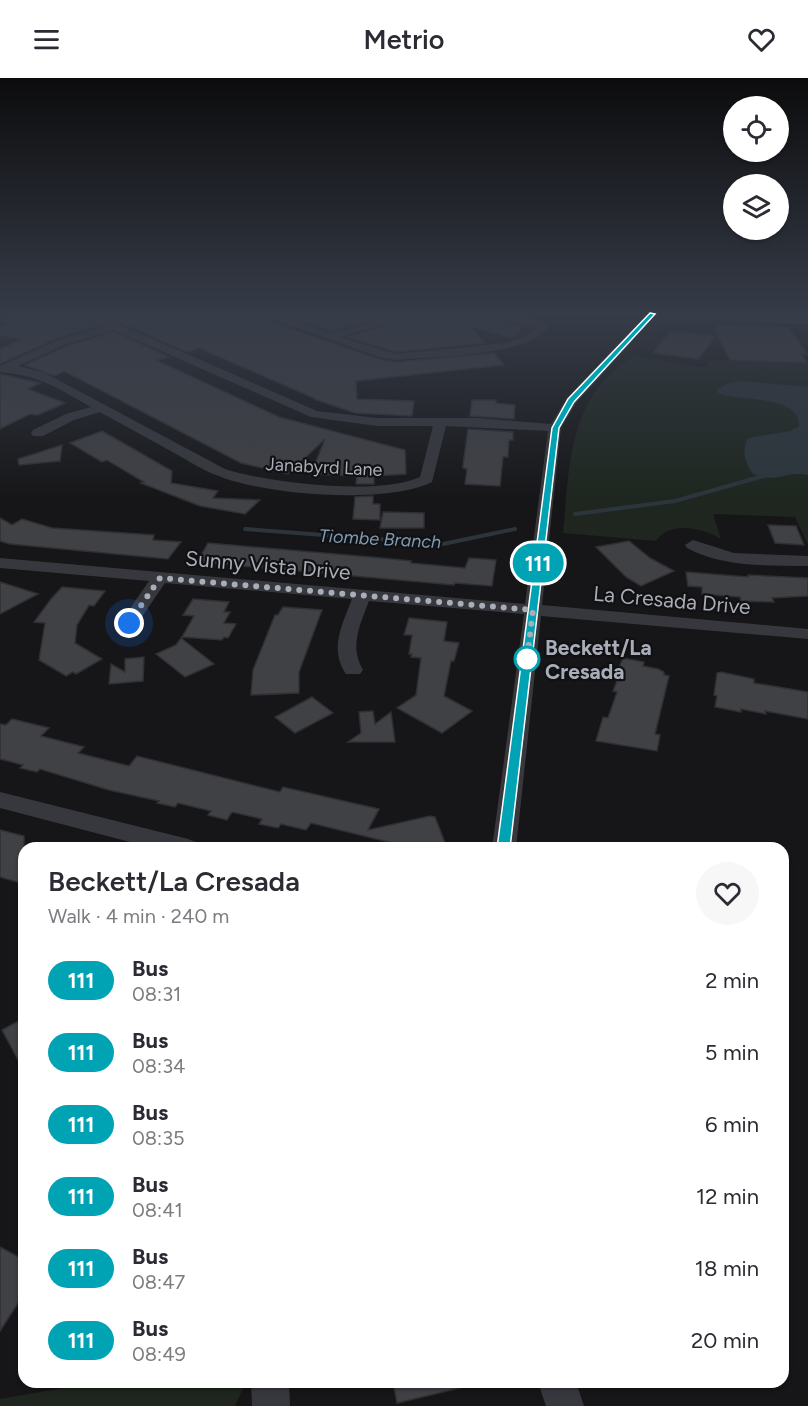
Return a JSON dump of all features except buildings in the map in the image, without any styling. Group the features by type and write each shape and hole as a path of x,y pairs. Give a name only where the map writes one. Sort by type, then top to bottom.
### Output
{"street":[{"name":"Janabyrd Lane","path":"43,376 208,466 230,476 275,486 318,489 401,488 422,483 428,475 440,422"},
{"path":"225,376 305,411 362,421 491,423 555,428"},
{"path":"505,842 555,428 571,401 594,376"},
{"path":"38,433 70,417 100,408"},
{"path":"693,545 708,553 727,558 808,561"},
{"name":"Sunny Vista Drive","path":"0,563 533,610"},
{"path":"129,623 160,578"},
{"path":"353,670 346,660 345,646 362,596"},
{"name":"La Cresada Drive","path":"533,610 808,634"},
{"path":"0,800 164,842"},
{"path":"270,1388 271,1406"},
{"path":"559,1388 565,1406"}],"shaded area":[{"path":"609,376 808,376 808,545 795,517 713,514 721,539 706,532 687,528 669,530 656,541 563,533 571,457 576,434 584,411 596,391"},
{"path":"741,381 808,387 808,475 793,474 769,478 753,474 745,456 748,438 790,431 799,426 797,416 779,404 718,393 717,390 729,383"},
{"path":"64,1388 243,1388 235,1406 0,1406 0,1399"}],"waterway":[{"name":"Tiombe Branch","path":"575,514 675,501 767,475"},
{"name":"Tiombe Branch","path":"245,529 443,544 515,529"}],"bus line":[{"name":"111","path":"505,842 555,428 567,405 594,376"}],"place":[{"name":"Beckett/La Cresada","path":"527,659"}],"route":[{"path":"129,623 160,578 533,610 527,659"}]}
